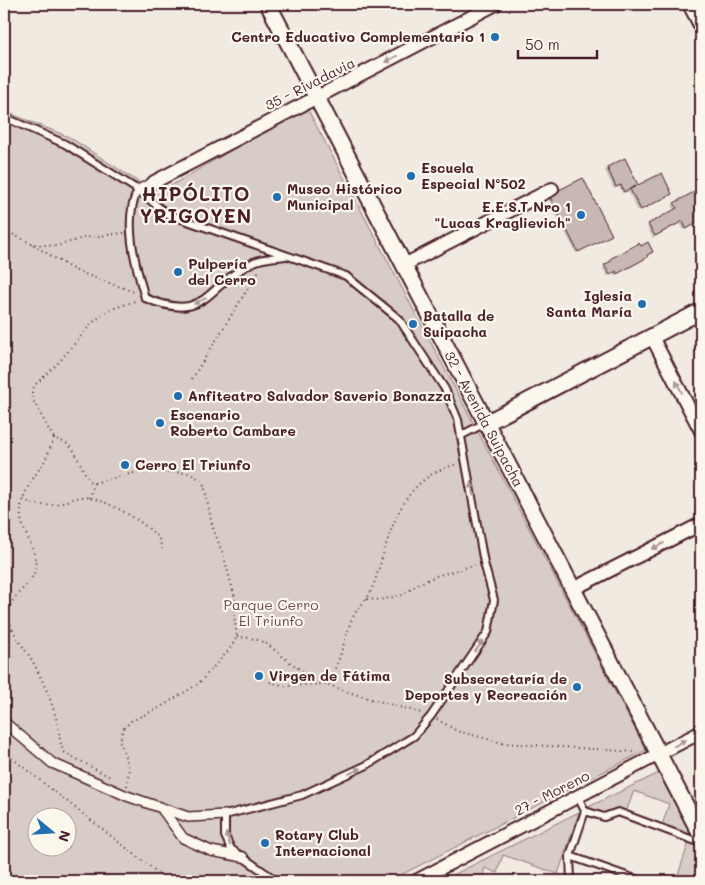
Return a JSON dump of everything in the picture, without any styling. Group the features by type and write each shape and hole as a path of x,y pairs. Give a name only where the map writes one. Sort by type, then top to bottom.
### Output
{"street":[{"name":"32 - Avenida Suipacha","path":"268,4 701,835"},
{"name":"35 - Rivadavia","path":"138,190 316,98 482,7 496,4"},
{"path":"689,4 701,27"},
{"path":"404,265 552,189"},
{"path":"486,423 701,311"},
{"path":"652,337 701,431"},
{"path":"573,589 701,524"},
{"path":"4,722 52,763 126,796 188,817 225,814"},
{"name":"27 - Moreno","path":"416,881 430,878 701,732"},
{"path":"162,808 183,838 211,851 243,857"}],"lane":[{"path":"4,117 65,144 138,190 167,214 346,276 399,319 445,389 458,420 484,563 494,600 488,632 431,716 414,736 367,765 302,794 225,814 225,836 231,849 277,881"},
{"path":"138,190 134,198 131,233 136,264 145,298 172,306 186,306 199,303 240,269 258,260 287,256"},
{"path":"462,435 486,423"},
{"path":"571,881 570,856 585,811 578,797"},
{"path":"585,811 604,817 618,812 701,843"},
{"path":"570,856 641,881"},
{"path":"430,878 448,881"}],"path":[{"path":"4,230 32,244 74,270 124,288 145,298"},
{"path":"32,244 57,246 90,237 131,233"},
{"path":"192,379 266,258"},
{"path":"119,782 127,786 129,768 120,742 122,729 132,721 159,708 198,684 229,650 237,637 234,616 235,598 231,578 212,524 204,485 201,480 188,473 142,471 94,483 89,480 73,449 66,443 54,438 33,400 32,392 36,385 59,362 92,323 109,310 145,298"},
{"path":"54,438 23,500 21,517 35,559 35,570 32,577 18,593 10,608 10,624 32,660 44,686 58,723 64,752 112,778"},
{"path":"327,684 338,663 354,614 367,599 398,512 410,491 437,471 467,462"},
{"path":"89,498 94,483"},
{"path":"23,500 45,506 76,498 89,498 112,506 143,524 158,539 162,549"},
{"path":"367,599 380,600 403,595 418,584 436,576 458,568 484,563"},
{"path":"237,637 250,637 261,641 275,649 297,667 327,684 351,693 431,716 457,731 503,743 639,752"},
{"path":"270,682 285,686 327,684"},
{"path":"4,752 165,881"}],"green space":[{"name":"Parque Cerro El Triunfo","path":"306,106 646,750 389,881 4,881 4,111 69,137 157,194"},
{"path":"659,773 692,836 662,825 669,804 634,791 626,812 618,809 604,814 589,810 588,807"},
{"path":"579,812 558,874 503,855 497,873 485,868 481,881 473,881 453,875"},
{"path":"689,842 698,845 701,853 701,879 698,881 676,881"}],"building":[{"path":"625,158 638,185 624,192 621,185 616,187 607,167"},
{"path":"662,173 672,194 641,210 630,189"},
{"name":"E.E.S.T Nro 1 \"Lucas Kraglievich\"","path":"583,178 612,235 578,252 549,195"},
{"path":"701,188 701,221 686,229 683,221 655,236 648,224 677,208 674,203"},
{"path":"648,242 653,252 647,255 648,257 617,274 616,271 610,275 604,265 611,261 610,259 639,243 641,246"}],"place":[{"name":"Centro Educativo Complementario 1","path":"495,37"},
{"name":"Escuela Especial Nº502","path":"411,176"},
{"name":"Museo Histórico Municipal","path":"277,197"},
{"name":"E.E.S.T Nro 1 \"Lucas Kraglievich\"","path":"581,215"},
{"name":"Pulpería del Cerro","path":"178,272"},
{"name":"Iglesia Santa María","path":"642,304"},
{"name":"Batalla de Suipacha","path":"413,324"},
{"name":"Anfiteatro Salvador Saverio Bonazza","path":"178,396"},
{"name":"Escenario Roberto Cambare","path":"160,423"},
{"name":"Cerro El Triunfo","path":"125,465"},
{"name":"Virgen de Fátima","path":"259,676"},
{"name":"Subsecretaría de Deportes y Recreación","path":"577,687"},
{"name":"Rotary Club Internacional","path":"265,843"}],"district":[{"name":"HIPÓLITO YRIGOYEN","path":"196,205"}]}
